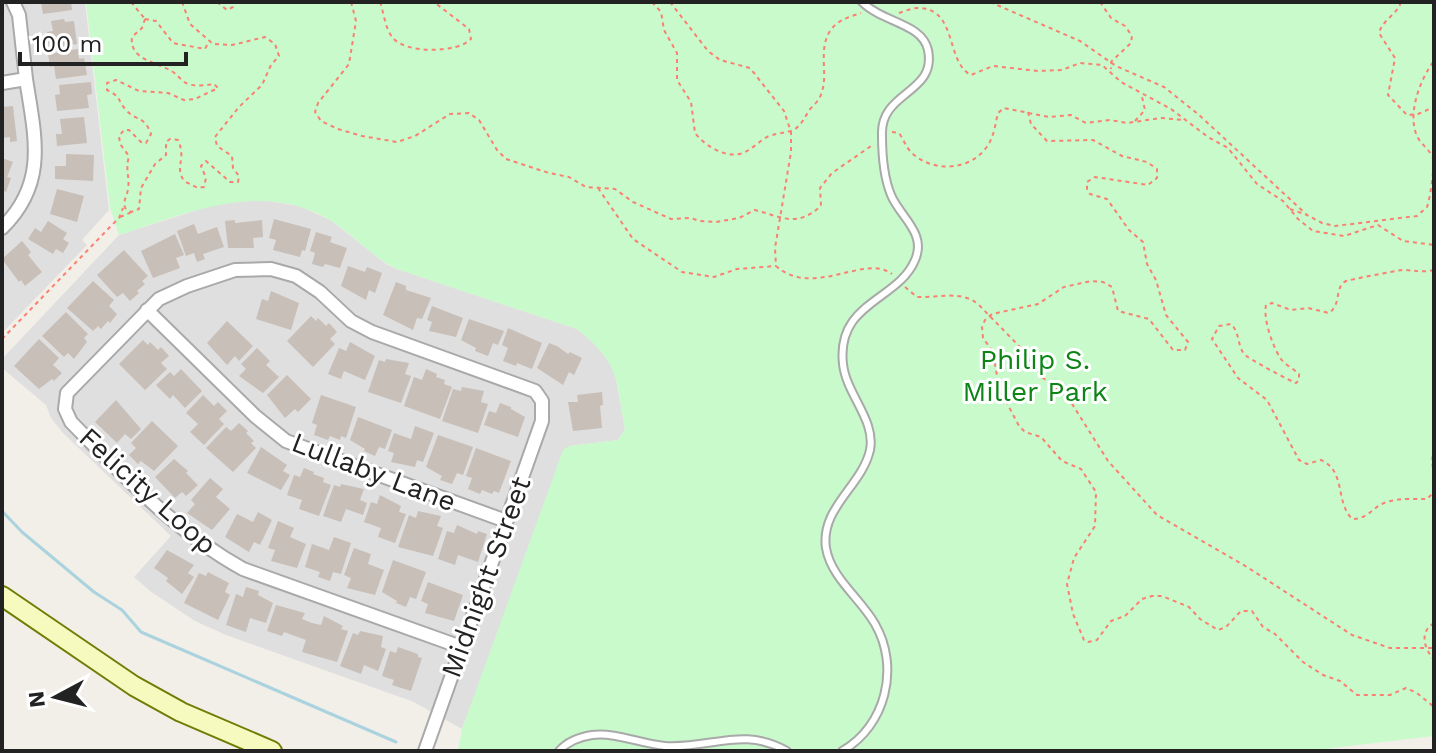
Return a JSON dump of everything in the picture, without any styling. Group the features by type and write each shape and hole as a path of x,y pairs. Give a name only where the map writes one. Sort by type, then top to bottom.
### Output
{"main road":[{"path":"2,596 143,692 272,751"}],"street":[{"path":"2,228 22,205 35,169 33,124 19,15 13,2"},
{"path":"2,83 26,79"},
{"name":"Felicity Loop","path":"461,647 243,569 216,554 169,518 71,422 65,409 67,393 147,310 169,292 215,275 252,268 283,272 309,283 351,321 372,332 530,388 542,401"},
{"name":"Lullaby Lane","path":"147,310 255,416 286,441 506,521"},
{"name":"Midnight Street","path":"425,751 542,421 542,401"}],"lane":[{"path":"842,751 862,736 875,718 888,681 880,633 833,567 826,547 831,517 861,470 870,448 869,429 847,378 843,353 847,335 857,316 899,281 915,262 918,246 912,226 890,192 882,136 886,111 918,85 925,75 929,53 925,42 912,29 871,12 862,2"},
{"path":"559,751 569,743 596,735 672,747 752,738 787,751"}],"path":[{"path":"119,218 140,208 141,188 155,164 166,155 166,142 170,139 178,140 183,152 179,168 184,181 198,188 204,187 206,178 201,166 206,161 230,182 239,181 232,156 217,146 215,136 262,85 279,54 274,42 263,36 205,49 173,43 156,21 145,19 131,2"},
{"path":"182,2 190,24 208,42 219,46"},
{"path":"217,2 227,10 235,2"},
{"path":"351,2 356,18 349,64 316,106 315,114 319,119 362,136 397,142 415,136 450,114 469,113 479,120 506,159 569,177 584,186 615,189 633,202 674,219 716,222 739,218 755,210 773,218 800,219 818,209 822,201 820,188 829,176 882,136 890,132 899,133 911,152 931,166 960,165 986,148 1001,109 1049,117 1071,115 1088,123 1161,118 1183,120"},
{"path":"380,2 392,37 405,46 441,48 466,44 471,39 469,29 434,2"},
{"path":"652,2 661,12 664,30 677,53 677,80 691,102 693,128 698,137 716,150 740,154 767,137 791,132 801,126 821,95 826,71 824,49 829,32 844,18 871,12"},
{"path":"670,2 708,51 720,60 754,72 776,98 789,121 794,126 801,126"},
{"path":"990,2 1080,41 1111,62 1173,93 1307,215"},
{"path":"899,13 917,8 939,17 950,34 961,68 973,76 993,66 1041,71 1062,70 1080,63 1102,65 1111,62 1130,44 1132,36 1125,26 1111,18 1100,2"},
{"path":"1401,2 1379,33 1395,58 1388,95 1403,113 1415,115 1434,107"},
{"path":"2,339 119,218 128,190 126,172 129,156 120,144 119,136 124,130 129,130 144,143 149,141 151,134 144,121 128,112 118,95 107,90 107,83 116,80 139,91 168,93 184,100 195,99 218,88 214,84 198,86 187,83 170,70 136,53 131,45 132,37 142,28 145,19"},
{"path":"205,49 208,42"},
{"path":"1289,208 1327,225 1417,216 1427,207 1433,163 1416,132 1415,115 1420,85 1434,61"},
{"path":"1111,62 1111,73"},
{"path":"1102,65 1139,94 1171,109 1228,148 1257,184 1283,201 1298,219 1317,233 1349,235 1375,225"},
{"path":"1134,122 1145,110 1144,100 1139,94"},
{"path":"1028,112 1031,124 1047,141 1093,140 1104,148 1147,162 1157,169 1157,178 1148,185 1095,177 1087,182 1087,190 1109,201 1129,230 1143,242 1147,264 1156,280 1166,315 1187,338 1188,346 1183,351 1173,350 1149,319 1118,311 1112,287 1100,281 1064,287 1038,304 1001,311 983,322 982,335 993,352 999,388 1019,426 1023,431 1041,437 1062,461 1081,469 1096,492 1095,526 1074,558 1067,584 1073,614 1084,640 1097,640 1111,621 1125,616 1149,596 1162,596 1189,607 1212,628 1219,630 1241,611 1248,610 1303,662 1340,681 1354,693 1388,696 1406,688 1434,707"},
{"path":"776,266 775,248 791,152 789,121"},
{"path":"597,188 633,239 682,272 714,277 737,269 776,266 787,273 820,278 876,266 885,269 917,297 965,296 1029,357 1042,377 1069,399 1108,461 1157,515 1247,567 1352,635 1382,647 1405,650 1434,648"},
{"path":"124,205 128,211 134,212"},
{"path":"1363,223 1385,227 1406,242 1434,245"},
{"path":"1434,270 1423,273 1403,270 1345,281 1339,289 1336,307 1329,313 1308,308 1293,311 1276,303 1268,303 1265,313 1277,351 1281,359 1299,374 1296,383 1247,357 1231,324 1219,326 1212,339 1238,378 1267,400 1299,460 1307,464 1323,460 1333,468 1345,508 1352,519 1361,519 1373,513 1384,503 1427,499 1434,492"},
{"path":"1434,448 1434,475"},
{"path":"1434,623 1425,632 1424,642 1434,660"}],"shaded area":[{"path":"2,2 85,2 109,210 82,240 87,245 2,333"},
{"path":"243,200 300,206 332,221 386,264 397,269 577,329 598,346 614,368 625,429 618,440 569,446 462,729 414,702 226,635 195,621 150,591 134,577 171,536 63,433 51,418 46,405 2,368 2,359 119,235 213,205"}],"green space":[{"name":"Philip S. Miller Park","path":"86,2 1434,2 1434,736 1307,751 458,751 462,729 563,450 569,446 618,440 625,429 614,373 601,352 577,329 397,269 333,222 307,209 280,202 226,204 119,235 110,208"}],"building":[{"path":"41,2 71,2 72,10 43,14"},
{"path":"64,19 65,22 74,21 77,44 49,48 47,32 53,31 51,21"},
{"path":"78,49 79,59 84,58 87,75 56,79 48,54"},
{"path":"91,82 92,94 87,95 89,108 57,111 55,95 60,94 59,85"},
{"path":"13,106 17,141 10,142 10,137 2,138 2,107"},
{"path":"84,117 87,143 57,146 56,134 62,134 60,119"},
{"path":"66,154 94,155 93,181 55,179 55,166 66,166"},
{"path":"2,158 13,162 7,177 11,178 6,192 2,190"},
{"path":"57,189 84,196 77,222 50,214"},
{"path":"274,219 311,229 305,251 302,250 300,257 273,250 276,240 269,238"},
{"path":"235,220 235,223 262,220 263,237 253,238 254,248 228,248 225,221"},
{"path":"48,221 67,233 63,239 69,243 63,253 56,249 53,254 28,239 35,228 41,232"},
{"path":"194,224 198,234 217,227 224,247 203,254 205,259 197,262 194,253 186,256 177,231"},
{"path":"316,232 332,237 330,242 347,248 340,268 312,264 315,253 310,251"},
{"path":"175,234 184,255 176,258 180,268 153,278 141,251"},
{"path":"22,241 31,252 28,255 42,272 25,286 2,259"},
{"path":"124,250 148,276 142,281 145,284 137,291 139,293 130,301 123,293 117,297 97,275"},
{"path":"348,266 365,272 367,267 382,273 375,293 369,290 366,300 341,286"},
{"path":"93,281 114,300 109,306 117,314 110,323 108,321 101,329 98,326 93,331 67,308"},
{"path":"396,282 406,286 406,290 431,298 422,319 417,318 413,330 383,315"},
{"path":"271,291 299,303 291,330 256,319 262,299 268,301"},
{"path":"432,306 463,318 456,337 429,331 432,322 427,320"},
{"path":"66,312 88,334 84,338 87,342 74,359 68,353 64,357 42,336"},
{"path":"311,316 326,326 329,323 337,332 330,339 335,344 313,367 287,341"},
{"path":"469,319 504,331 498,345 493,343 488,356 461,340"},
{"path":"227,321 253,346 239,361 235,356 227,365 207,343"},
{"path":"508,328 542,343 532,369 503,361 508,348 502,345"},
{"path":"39,339 59,358 53,365 62,373 39,389 14,366"},
{"path":"143,340 158,350 161,347 169,356 161,363 167,369 145,390 119,364"},
{"path":"350,342 375,356 365,380 344,371 341,379 328,374 339,348 346,351"},
{"path":"549,343 582,358 574,375 569,372 563,385 537,368"},
{"path":"257,348 270,361 266,365 279,377 263,393 239,376 246,369 241,364"},
{"path":"386,359 409,363 405,374 411,376 401,403 368,392 379,360 385,362"},
{"path":"181,369 202,391 185,408 173,395 170,399 156,385 170,372 174,376"},
{"path":"426,369 452,387 440,419 404,406 414,377 422,380"},
{"path":"287,375 311,399 298,412 295,409 285,418 267,395"},
{"path":"462,387 484,391 481,402 488,404 478,433 442,421 453,389 461,391"},
{"path":"602,392 602,428 573,431 568,402 578,402 577,395"},
{"path":"203,395 214,406 218,402 227,411 219,419 224,424 204,445 190,432 198,424 186,413"},
{"path":"321,395 356,407 346,438 341,436 340,440 330,436 328,440 314,435 317,425 312,423"},
{"path":"116,400 141,429 131,439 125,434 117,443 95,422"},
{"path":"500,403 525,417 518,437 484,425 489,411 496,413"},
{"path":"358,417 392,430 385,449 379,447 375,456 350,440"},
{"path":"152,421 178,446 154,471 141,461 138,464 129,455 136,448 131,443"},
{"path":"239,423 248,431 246,433 256,448 233,472 206,448 226,427 231,431"},
{"path":"415,426 434,433 423,462 417,460 415,467 391,462 394,453 388,451 394,433 411,439"},
{"path":"438,435 473,447 463,475 457,473 452,484 440,480 442,476 426,467"},
{"path":"261,447 287,465 283,471 290,475 281,490 247,473"},
{"path":"476,448 511,461 499,493 482,490 480,494 468,489 472,478 466,476"},
{"path":"174,459 198,485 186,496 182,492 175,498 155,477"},
{"path":"304,468 331,485 319,516 299,509 302,500 287,495 294,475 300,477"},
{"path":"210,478 223,489 216,497 230,509 212,530 187,513 195,504 191,500"},
{"path":"341,484 364,489 360,500 367,503 363,515 346,509 341,522 323,516 334,485 340,487"},
{"path":"380,495 401,506 399,512 406,514 395,543 378,537 381,528 364,522 371,502 377,504"},
{"path":"418,511 441,516 437,526 443,528 433,556 398,547 409,515 416,518"},
{"path":"258,512 272,520 260,545 254,542 249,552 225,537 237,514 253,522"},
{"path":"278,521 294,528 290,537 306,544 297,568 271,561 275,550 268,548"},
{"path":"457,525 477,534 478,531 487,534 478,562 458,555 455,565 438,559 447,531 454,533"},
{"path":"334,537 351,543 341,574 333,572 330,581 318,577 320,572 305,567 312,544 329,550"},
{"path":"354,548 371,554 368,564 384,570 375,595 347,588 351,578 344,575"},
{"path":"167,550 194,565 188,573 194,577 182,594 154,568"},
{"path":"393,560 426,572 416,599 410,597 406,607 382,592"},
{"path":"208,572 229,583 225,592 230,595 218,620 184,603 199,573 206,576"},
{"path":"428,582 463,595 454,621 425,613 428,604 421,601"},
{"path":"246,587 259,591 258,595 273,603 266,623 250,618 246,632 226,625 236,594 243,597"},
{"path":"276,605 305,613 302,619 312,623 321,625 324,616 343,626 341,629 348,631 337,662 302,652 306,640 284,632 282,636 267,631"},
{"path":"360,631 383,636 381,647 386,649 378,671 364,665 361,674 340,666 353,633 358,635"},
{"path":"398,647 422,658 411,691 392,685 394,680 382,676 390,651 396,653"}],"waterway":[{"path":"2,511 22,532 94,592 122,610 141,632 396,742"}]}
